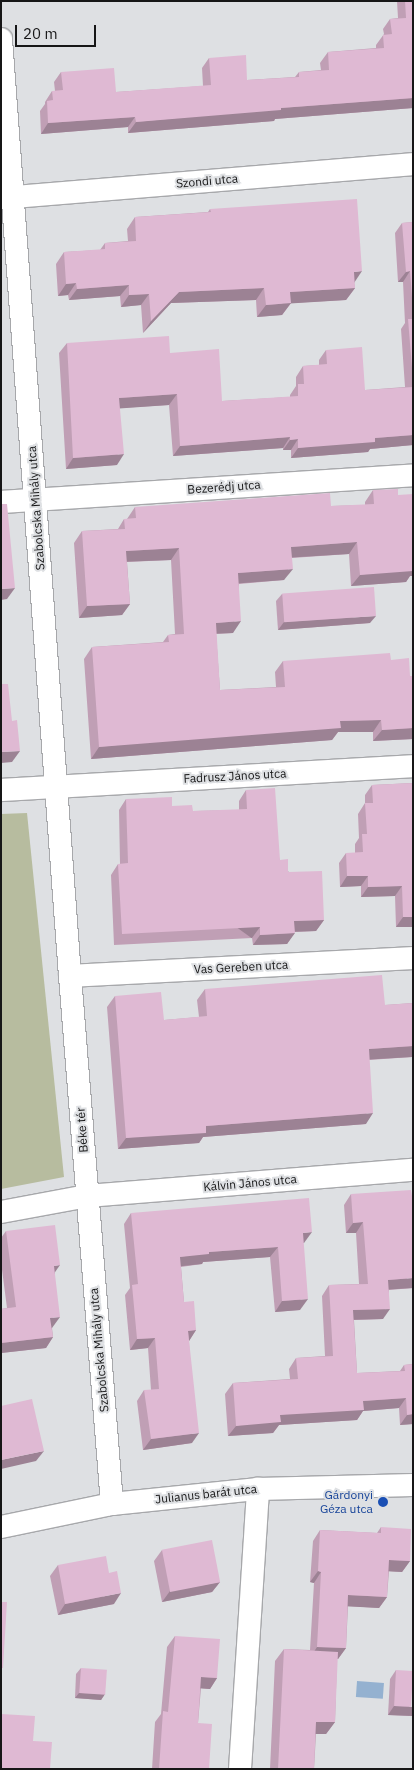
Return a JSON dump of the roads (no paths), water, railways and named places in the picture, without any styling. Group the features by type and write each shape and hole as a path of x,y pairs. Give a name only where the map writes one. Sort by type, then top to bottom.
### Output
{"street":[{"name":"Szabolcska Mihály utca","path":"1,39 7,197 35,499 70,976"},
{"name":"Szondi utca","path":"7,197 413,164"},
{"name":"Bezerédj utca","path":"1,502 413,475"},
{"name":"Fadrusz János utca","path":"56,786 413,766"},
{"path":"1,790 56,786"},
{"name":"Vas Gereben utca","path":"70,976 413,958"},
{"name":"Béke tér","path":"70,976 87,1196"},
{"name":"Kálvin János utca","path":"87,1196 413,1170"},
{"name":"Szabolcska Mihály utca","path":"87,1196 112,1504"},
{"path":"1,1212 87,1196"},
{"name":"Julianus barát utca","path":"1,1527 112,1504 258,1489 413,1484"},
{"path":"240,1769 258,1489"}],"water":[{"path":"357,1681 384,1683 383,1699 356,1697"}],"place":[{"name":"Gárdonyi Géza utca","path":"383,1502"}]}
